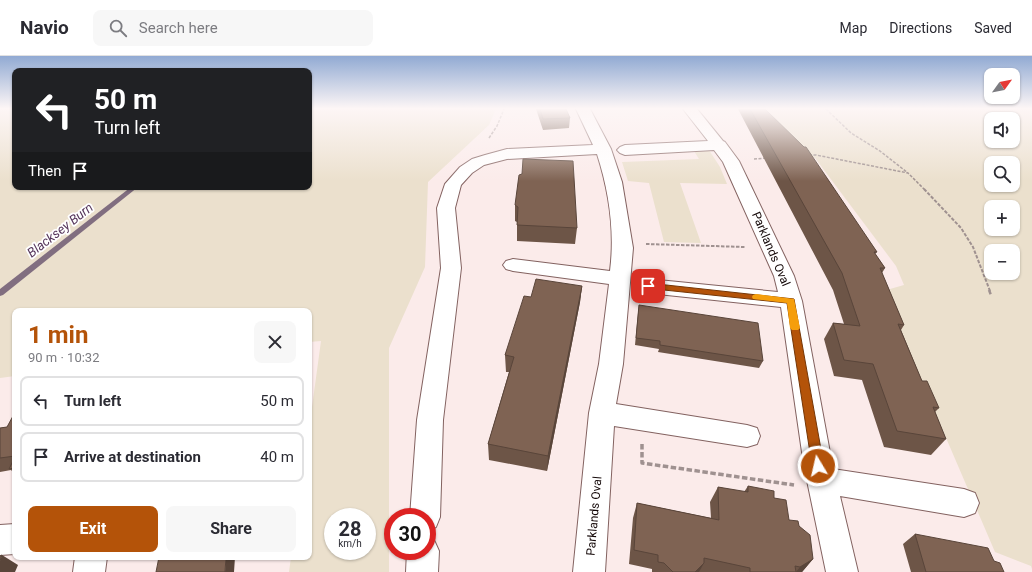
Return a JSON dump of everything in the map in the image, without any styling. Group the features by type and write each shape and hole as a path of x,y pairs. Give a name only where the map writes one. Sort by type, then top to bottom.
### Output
{"street":[{"name":"Parklands Oval","path":"589,572 602,413 611,364 620,279 622,243 614,182 603,149 595,133"},
{"name":"Parklands Oval","path":"709,133 725,153 772,248 784,276 791,301 822,485 842,572"},
{"path":"425,508 430,420 451,268 446,208 453,184 466,170 478,162 507,154 603,149"},
{"path":"625,150 725,153"},
{"path":"513,265 620,279"},
{"path":"648,286 791,301"},
{"path":"602,413 747,436"},
{"path":"822,485 964,503"},
{"path":"0,540 12,539"},
{"path":"89,572 91,560"},
{"path":"422,572 423,560"}],"path":[{"path":"491,158 482,149 492,133"},
{"path":"852,133 880,151 908,173 961,228 973,247 991,295"},
{"path":"725,153 770,158"},
{"path":"808,155 816,155 908,173"},
{"path":"622,243 772,248"},
{"path":"642,419 642,463 822,485"}],"shaded area":[{"path":"0,133 12,133 12,190 312,190 312,133 480,133 428,182 425,267 389,348 389,508 384,508 384,560 389,560 389,572 289,572 291,560 312,560 312,407 321,341 312,342 312,308 12,308 12,376 0,378"},
{"path":"778,133 984,133 984,148 1020,148 1020,133 1032,133 1032,569 1031,566 995,552 883,291 904,285 896,266 815,158 795,150"},
{"path":"709,150 720,167 727,184 680,183 701,243 664,242 649,183 628,181 622,162 699,159 694,151"}],"building":[{"path":"764,133 790,133 804,147 806,147 877,252 874,252 885,268 880,268 904,325 898,324 922,381 927,381 939,408 933,407 946,439 897,431 873,364 844,360 833,323 860,326 842,273"},
{"path":"523,159 573,161 577,228 517,225 518,207 515,205 519,175 522,174"},
{"path":"536,279 582,286 548,456 488,444 514,357 505,355 524,296 531,297"},
{"path":"639,305 758,323 763,361 660,345 660,341 636,338"},
{"path":"12,418 12,456 0,458 0,428 7,427"},
{"path":"748,486 774,491 774,498 786,500 789,520 798,521 799,526 810,535 813,559 800,567 795,566 796,572 750,572 750,568 704,558 704,563 695,572 673,572 664,563 658,562 658,555 634,550 637,503 719,520 718,487 748,492"},
{"path":"915,534 988,548 994,561 1000,563 1004,572 926,572"},
{"path":"158,560 226,560 225,572 156,572"}],"waterway":[{"name":"Blacksey Burn","path":"0,293 131,190"}],"slow traffic":[{"path":"756,297 791,301 795,328"}],"route":[{"path":"648,286 791,301 818,466"}]}
